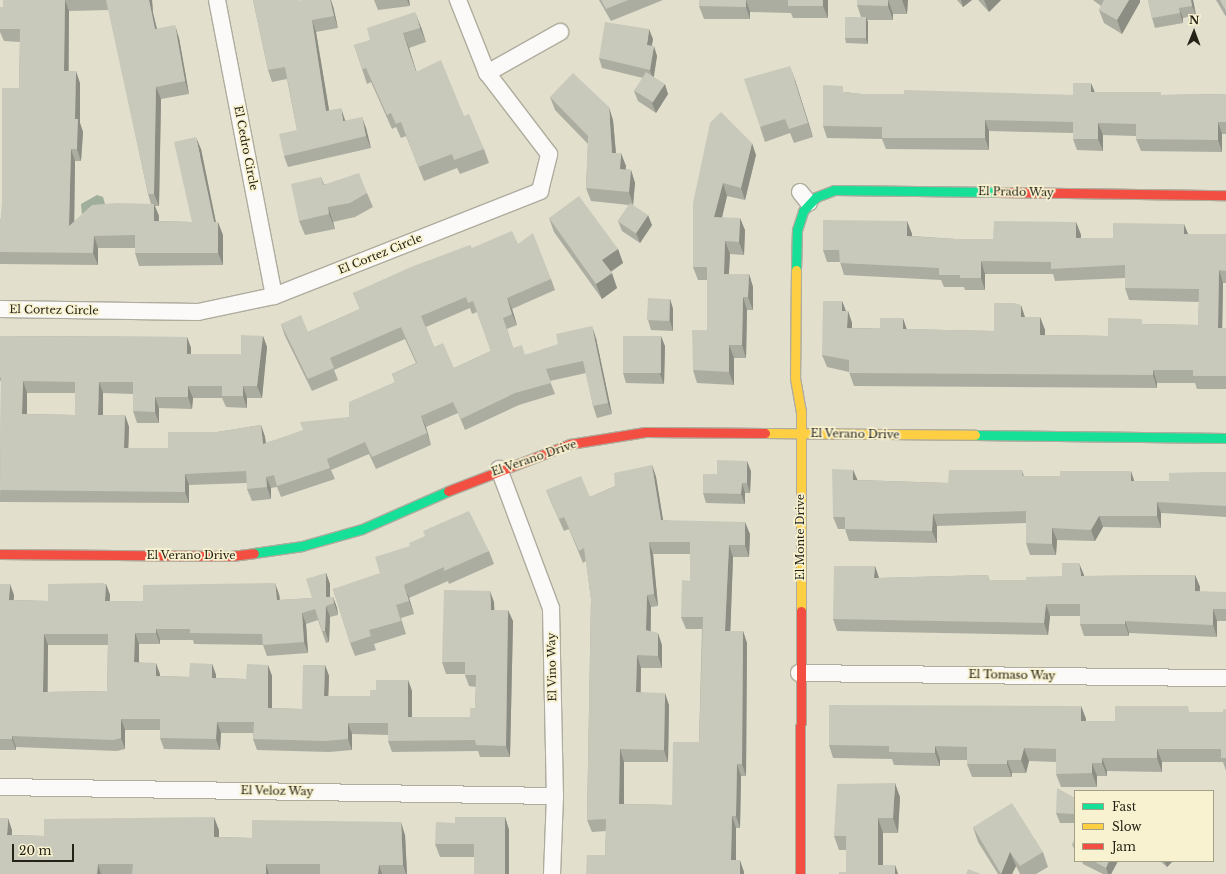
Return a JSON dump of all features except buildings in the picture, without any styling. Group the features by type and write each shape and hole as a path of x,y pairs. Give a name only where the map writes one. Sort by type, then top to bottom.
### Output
{"street":[{"name":"El Cedro Circle","path":"217,0 274,296"},
{"name":"El Cortez Circle","path":"0,309 198,312 274,296 540,191 549,154 487,73 458,0"},
{"path":"487,73 560,32"},
{"name":"El Prado Way","path":"805,198 834,190 1226,195"},
{"name":"El Monte Drive","path":"800,874 799,673 801,433 795,378 797,230 805,198"},
{"name":"El Verano Drive","path":"0,554 231,556 302,546 362,529 499,469 570,444 645,432 1226,438"},
{"name":"El Vino Way","path":"499,469 551,608 554,796 552,874"},
{"name":"El Tomaso Way","path":"799,673 1226,678"},
{"name":"El Veloz Way","path":"0,787 554,796"}],"shaded area":[{"path":"97,195 103,197 105,204 82,215 81,204"}],"traffic: fast":[{"path":"796,270 797,230 803,211 816,197 834,190 997,192"},
{"path":"975,435 1226,438"},
{"path":"254,553 302,546 362,529 448,491"}],"traffic: slow":[{"path":"796,270 795,378 801,411 801,611"},
{"path":"765,433 975,435"}],"traffic: jam":[{"path":"997,192 1226,195"},
{"path":"448,491 570,444 645,432 765,433"},
{"path":"0,554 231,556 254,553"},
{"path":"800,874 801,611"}]}
